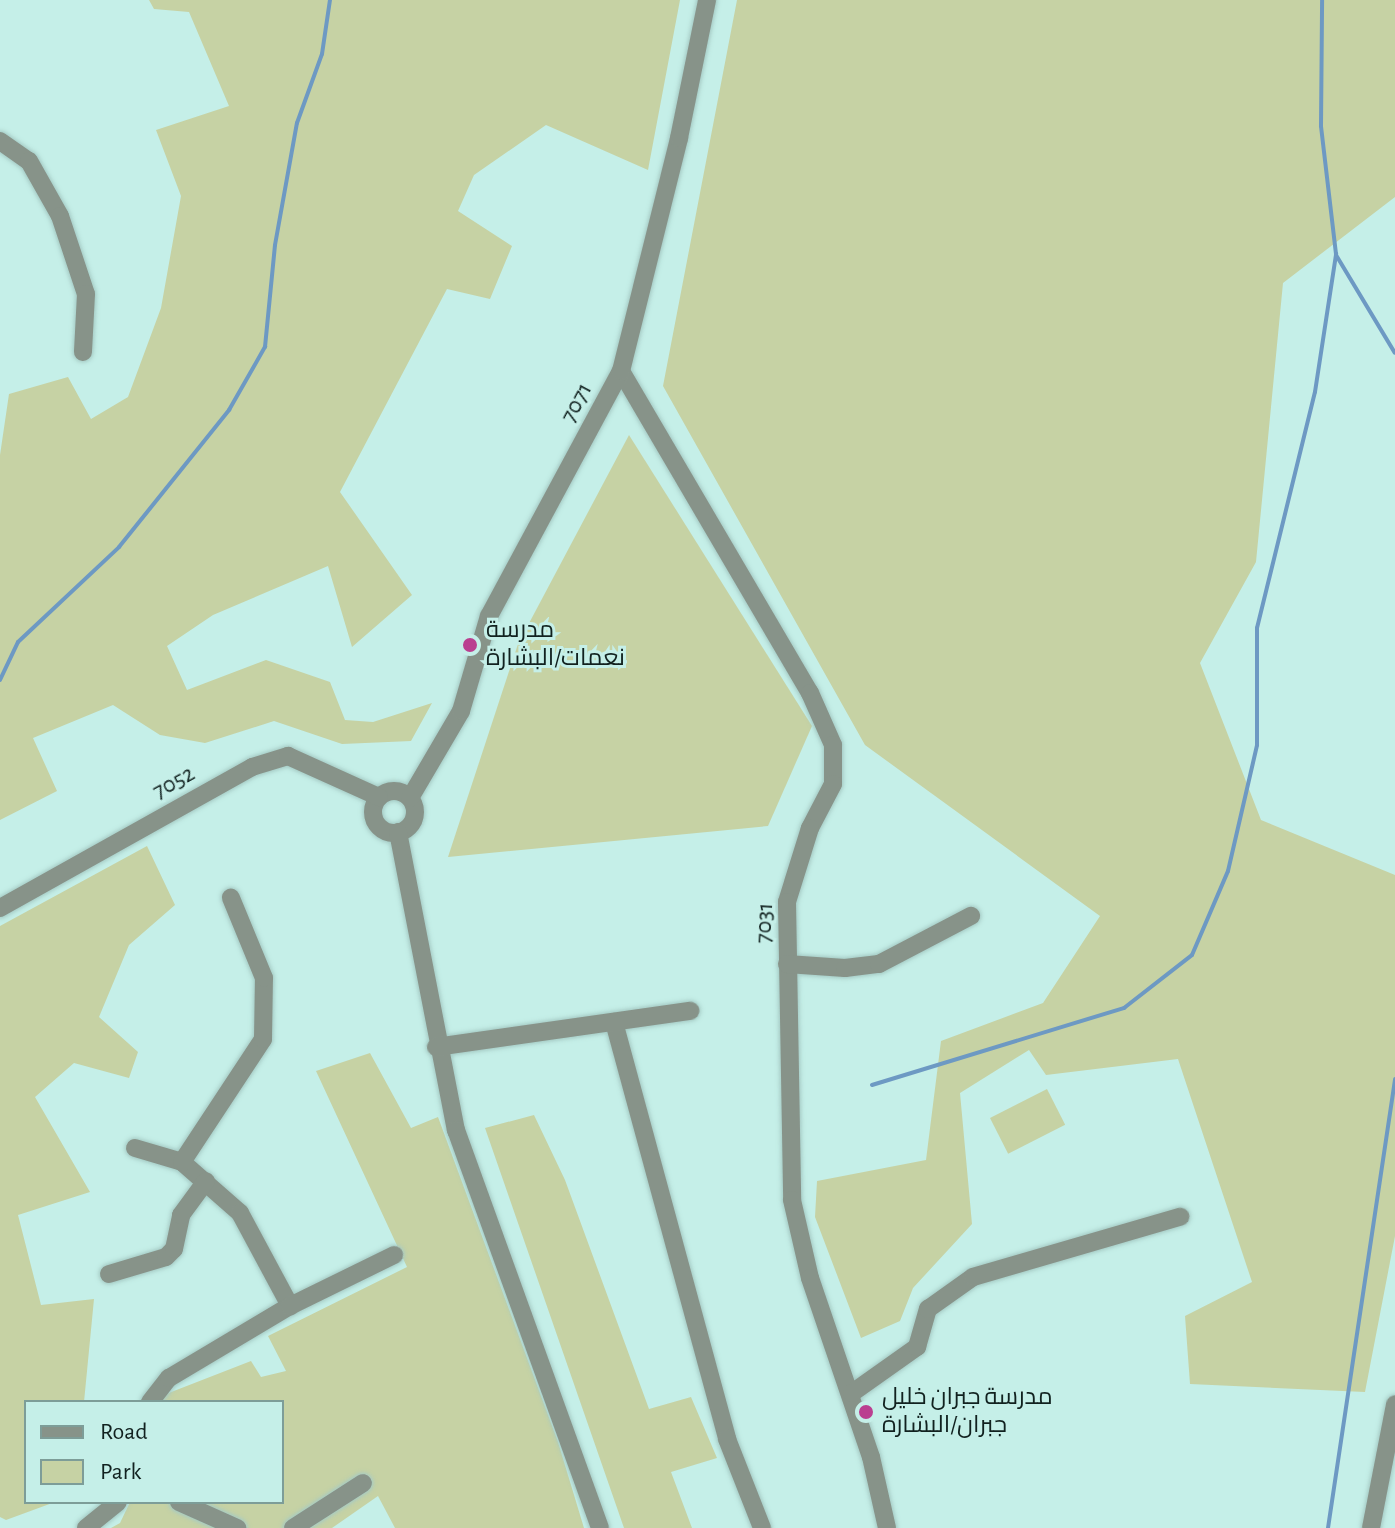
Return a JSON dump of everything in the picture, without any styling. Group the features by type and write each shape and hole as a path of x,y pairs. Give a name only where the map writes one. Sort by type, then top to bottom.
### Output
{"street":[{"name":"7071","path":"410,798 461,711 489,616 621,371 679,138 707,0"},
{"path":"0,141 29,161 60,216 86,294 83,352"},
{"name":"7031","path":"621,371 810,693 833,745 833,784 810,828 787,902 792,1200 810,1278 852,1393 887,1528"},
{"name":"7052","path":"0,908 252,767 288,756 379,797"},
{"path":"395,791 410,798 414,817 398,832 376,822 373,810 379,797 395,791"},
{"path":"398,832 436,1047 456,1130 600,1528"},
{"path":"182,1162 263,1039 264,978 231,898"},
{"path":"787,964 845,968 879,964 971,916"},
{"path":"436,1047 690,1011"},
{"path":"614,1022 727,1439 762,1528"},
{"path":"135,1148 182,1162 240,1213 290,1306"},
{"path":"109,1274 166,1257 174,1249 181,1215 206,1181"},
{"path":"852,1393 917,1347 928,1309 973,1277 1180,1217"},
{"path":"152,1400 169,1378 290,1306 394,1255"},
{"path":"1371,1528 1395,1404"},
{"path":"293,1528 363,1483"},
{"path":"86,1528 116,1504"},
{"path":"183,1504 237,1528"}],"green space":[{"path":"149,0 680,0 648,170 546,125 474,175 458,211 512,246 490,299 447,289 340,492 412,595 352,647 328,566 213,615 167,646 187,690 266,660 330,682 345,720 373,722 432,703 411,741 342,744 274,721 205,743 160,735 113,705 33,738 57,791 0,820 0,455 9,394 68,377 91,419 128,397 161,308 181,196 156,130 229,106 189,12 154,9"},
{"path":"737,0 1395,0 1395,197 1283,283 1256,562 1200,663 1261,820 1395,875 1395,1236 1365,1392 1190,1384 1185,1316 1252,1282 1178,1059 1046,1075 1029,1050 960,1093 972,1224 913,1288 900,1321 861,1338 815,1217 817,1181 926,1160 941,1041 1043,1003 1100,916 865,745 663,386"},
{"path":"629,435 812,726 768,826 448,857 518,644"},
{"path":"147,846 175,905 129,945 99,1017 138,1052 129,1078 74,1063 35,1097 90,1192 18,1215 41,1305 94,1299 84,1400 24,1400 24,1504 50,1504 6,1520 0,1517 0,926"},
{"path":"370,1053 411,1128 438,1117 558,1442 584,1528 395,1528 378,1496 332,1528 111,1528 120,1523 129,1504 284,1504 284,1400 160,1400 161,1396 251,1361 261,1377 286,1371 268,1336 407,1267 316,1071"},
{"path":"1047,1089 1065,1125 1008,1154 990,1118"},
{"path":"534,1115 565,1180 649,1409 691,1397 717,1458 671,1472 692,1528 624,1528 485,1128"}],"waterway":[{"path":"0,680 18,642 119,547 229,410 265,347 275,245 297,123 322,54 330,0"},
{"path":"872,1085 1124,1008 1192,955 1228,871 1257,745 1257,628 1315,392 1336,254 1321,126 1322,0"},
{"path":"1336,255 1395,353"},
{"path":"1328,1528 1395,1079"}],"place":[{"name":"مدرسة نعمات/البشارة","path":"470,645"},
{"name":"مدرسة جبران خليل جبران/البشارة","path":"866,1412"}]}
